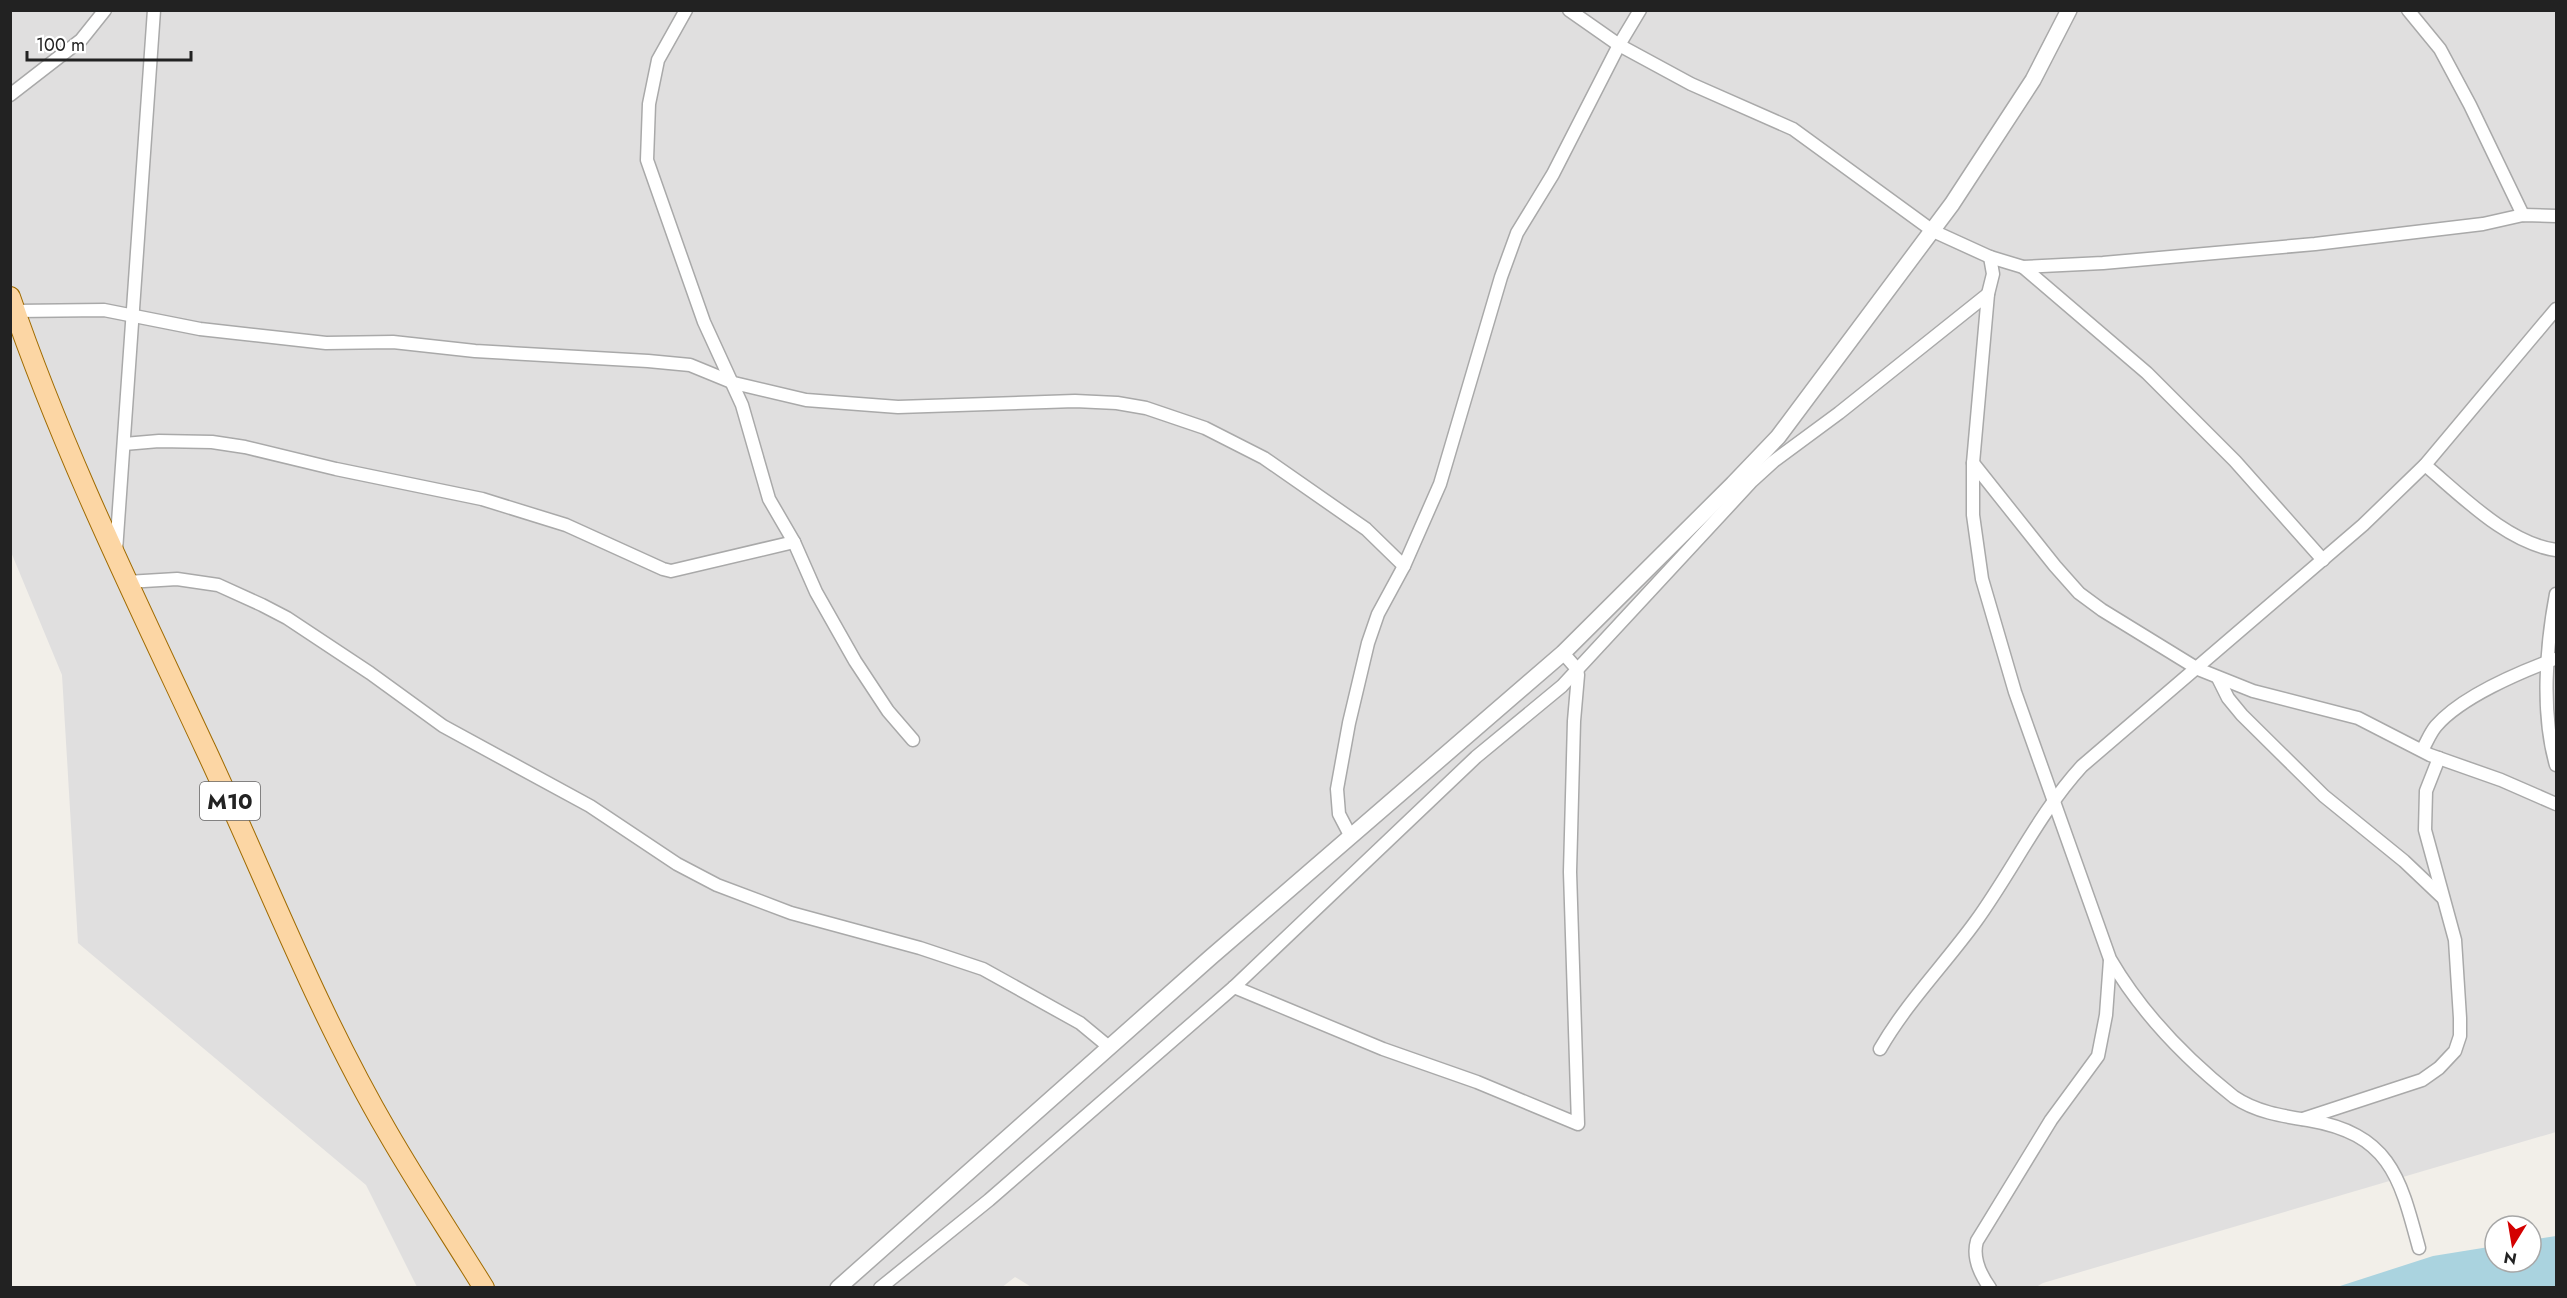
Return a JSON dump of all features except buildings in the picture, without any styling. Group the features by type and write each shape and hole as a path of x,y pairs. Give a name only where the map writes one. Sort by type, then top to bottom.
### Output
{"main road":[{"name":"M10","path":"13,304 37,370 115,553 313,988 387,1132 484,1287"}],"street":[{"path":"10,95 81,40 105,10"},
{"path":"115,553 134,317 154,10"},
{"path":"686,10 658,60 649,104 647,160 704,322 734,383 769,499 794,542 816,592 855,661 888,711 913,740"},
{"path":"1569,10 1619,45 1691,84 1793,129 1933,231 1990,257 2023,267 2092,264 2315,244 2483,224 2523,215 2556,216"},
{"path":"1351,837 1339,814 1337,789 1368,643 1378,614 1404,566 1440,484 1516,233 1553,174 1619,45 1640,10"},
{"path":"838,1287 1109,1047 1563,653 1733,484 1778,437 1933,231 2032,80 2069,10"},
{"path":"2408,10 2440,49 2523,215"},
{"path":"1990,257 1993,274 1988,294 1973,464 1973,515 1982,579 2015,692 2110,959 2128,990 2164,1034 2218,1085 2245,1105 2266,1113 2339,1127 2361,1138 2379,1151 2400,1183 2419,1248"},
{"path":"2023,267 2146,373 2235,461 2323,560"},
{"path":"880,1287 989,1200 1234,987 1476,757 1562,686 1752,481 1774,461 1839,413 1988,294"},
{"path":"13,304 104,310 200,329 326,343 393,342 475,351 648,361 690,366 734,383 806,400 898,407 1075,401 1117,403 1146,408 1205,428 1264,458 1365,529 1404,566"},
{"path":"1880,1049 1939,966 1977,920 2053,800 2082,766 2198,669 2363,525 2425,465 2556,309"},
{"path":"124,444 159,441 212,442 245,447 336,469 482,498 566,525 671,571 794,542"},
{"path":"1973,464 2079,593 2102,610 2198,669 2277,698 2358,718 2439,758 2501,780 2556,804"},
{"path":"2425,465 2504,530 2528,542 2556,550"},
{"path":"128,582 177,579 218,585 262,605 287,618 443,726 590,806 677,864 717,885 791,912 920,948 983,969 1080,1023 1109,1047"},
{"path":"2556,594 2548,720 2556,765"},
{"path":"1234,987 1383,1049 1477,1082 1578,1124 1570,872 1577,669 1563,653"},
{"path":"2422,750 2434,728 2442,719 2493,686 2553,660"},
{"path":"2218,678 2228,698 2242,715 2324,796 2404,861 2443,898"},
{"path":"2301,1119 2421,1080 2439,1068 2455,1051 2460,1036 2455,940 2425,830 2426,791 2439,758"},
{"path":"1990,1287 1981,1275 1977,1259 1977,1241 2051,1120 2098,1056 2106,1015 2110,959"}],"shaded area":[{"path":"10,11 2556,11 2556,1132 2043,1283 2036,1287 1033,1288 1015,1277 1001,1288 417,1287 366,1185 78,943 62,675 11,552"}],"water":[{"path":"2556,1236 2556,1287 2337,1287 2433,1256 2483,1248 2483,1274 2543,1274 2543,1238"}]}
